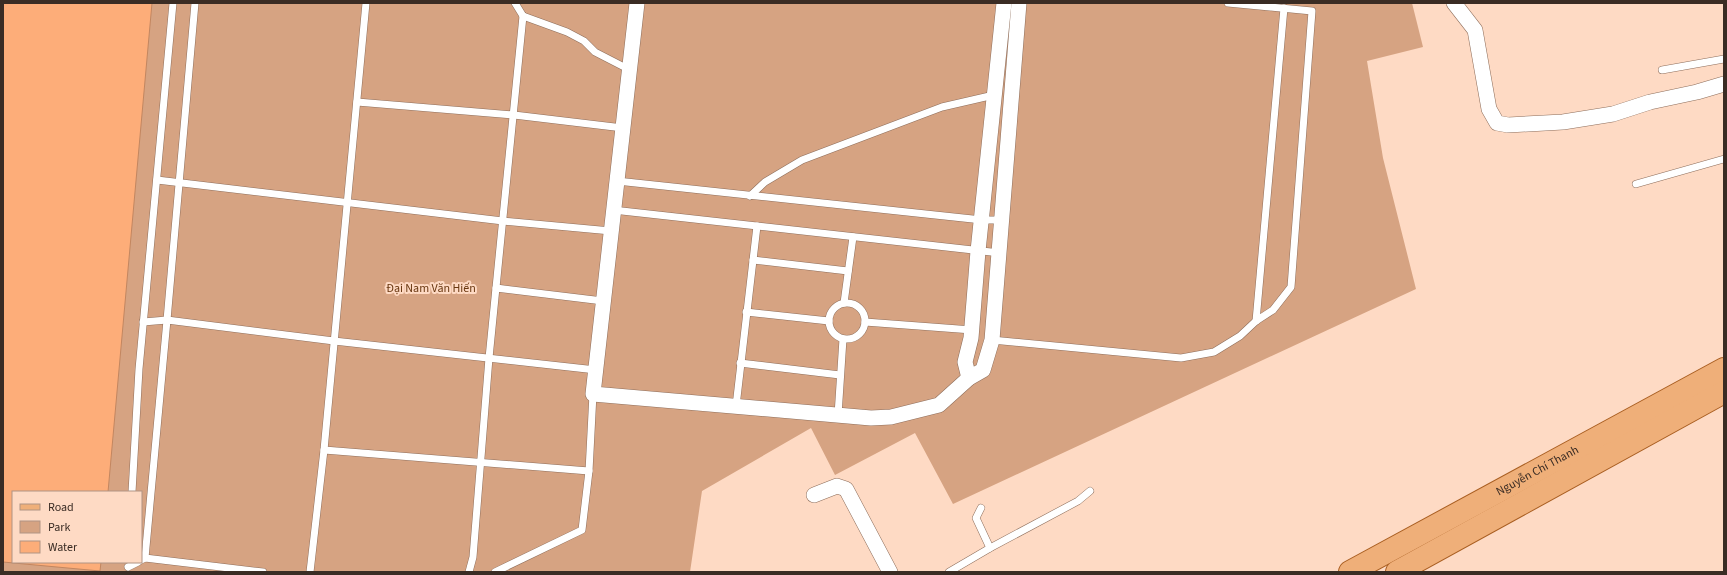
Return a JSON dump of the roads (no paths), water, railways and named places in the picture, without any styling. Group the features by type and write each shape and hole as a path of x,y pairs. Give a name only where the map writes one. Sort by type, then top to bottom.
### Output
{"main road":[{"name":"Nguyễn Chí Thanh","path":"1350,572 1724,369"},
{"name":"Nguyễn Chí Thanh","path":"1398,572 1724,392"},
{"path":"1522,478 1531,498"}],"street":[{"path":"637,3 593,394 871,418 891,417 940,405 969,378 983,370 992,340 1003,220 1019,3"},
{"path":"969,378 965,362 972,330 978,251 1004,3"},
{"path":"1454,3 1475,30 1489,109 1497,123 1508,125 1563,122 1613,114 1650,102 1697,92 1724,84"},
{"path":"814,495 837,486 846,489 890,572"}],"lane":[{"path":"132,491 139,369 173,3"},
{"path":"195,3 180,182 143,559 263,572"},
{"path":"310,572 324,450 366,3"},
{"path":"469,572 473,557 489,358 523,16 515,3"},
{"path":"1228,3 1312,11"},
{"path":"992,340 1181,358 1214,352 1240,336 1256,321 1273,310 1291,286 1312,3"},
{"path":"1256,321 1284,8"},
{"path":"523,16 567,32 584,41 595,52 630,70"},
{"path":"1662,70 1724,59"},
{"path":"750,196 764,182 802,160 942,107 994,95"},
{"path":"357,102 514,115 623,128"},
{"path":"1636,184 1724,159"},
{"path":"157,180 503,221 611,231"},
{"path":"617,181 982,220 1003,220"},
{"path":"613,210 1000,253"},
{"path":"736,406 757,226"},
{"path":"844,303 853,237"},
{"path":"753,260 848,271"},
{"path":"496,288 603,301"},
{"path":"844,303 851,304 861,310 865,322 864,328 855,338 843,339 832,332 829,321 833,309 844,303"},
{"path":"746,312 829,321"},
{"path":"143,322 167,320 334,341 596,370"},
{"path":"865,322 972,330"},
{"path":"838,415 843,339"},
{"path":"740,363 840,375"},
{"path":"495,572 582,530 588,471 593,394"},
{"path":"324,450 588,471"},
{"path":"949,572 990,548 1078,501 1090,491"},
{"path":"981,508 976,518 990,548"}],"water":[{"path":"3,3 152,3 108,491 12,491 12,563 3,562"},
{"path":"14,563 101,563 100,571"}],"park label":[{"name":"Đại Nam Văn Hiến","path":"431,288"}]}
